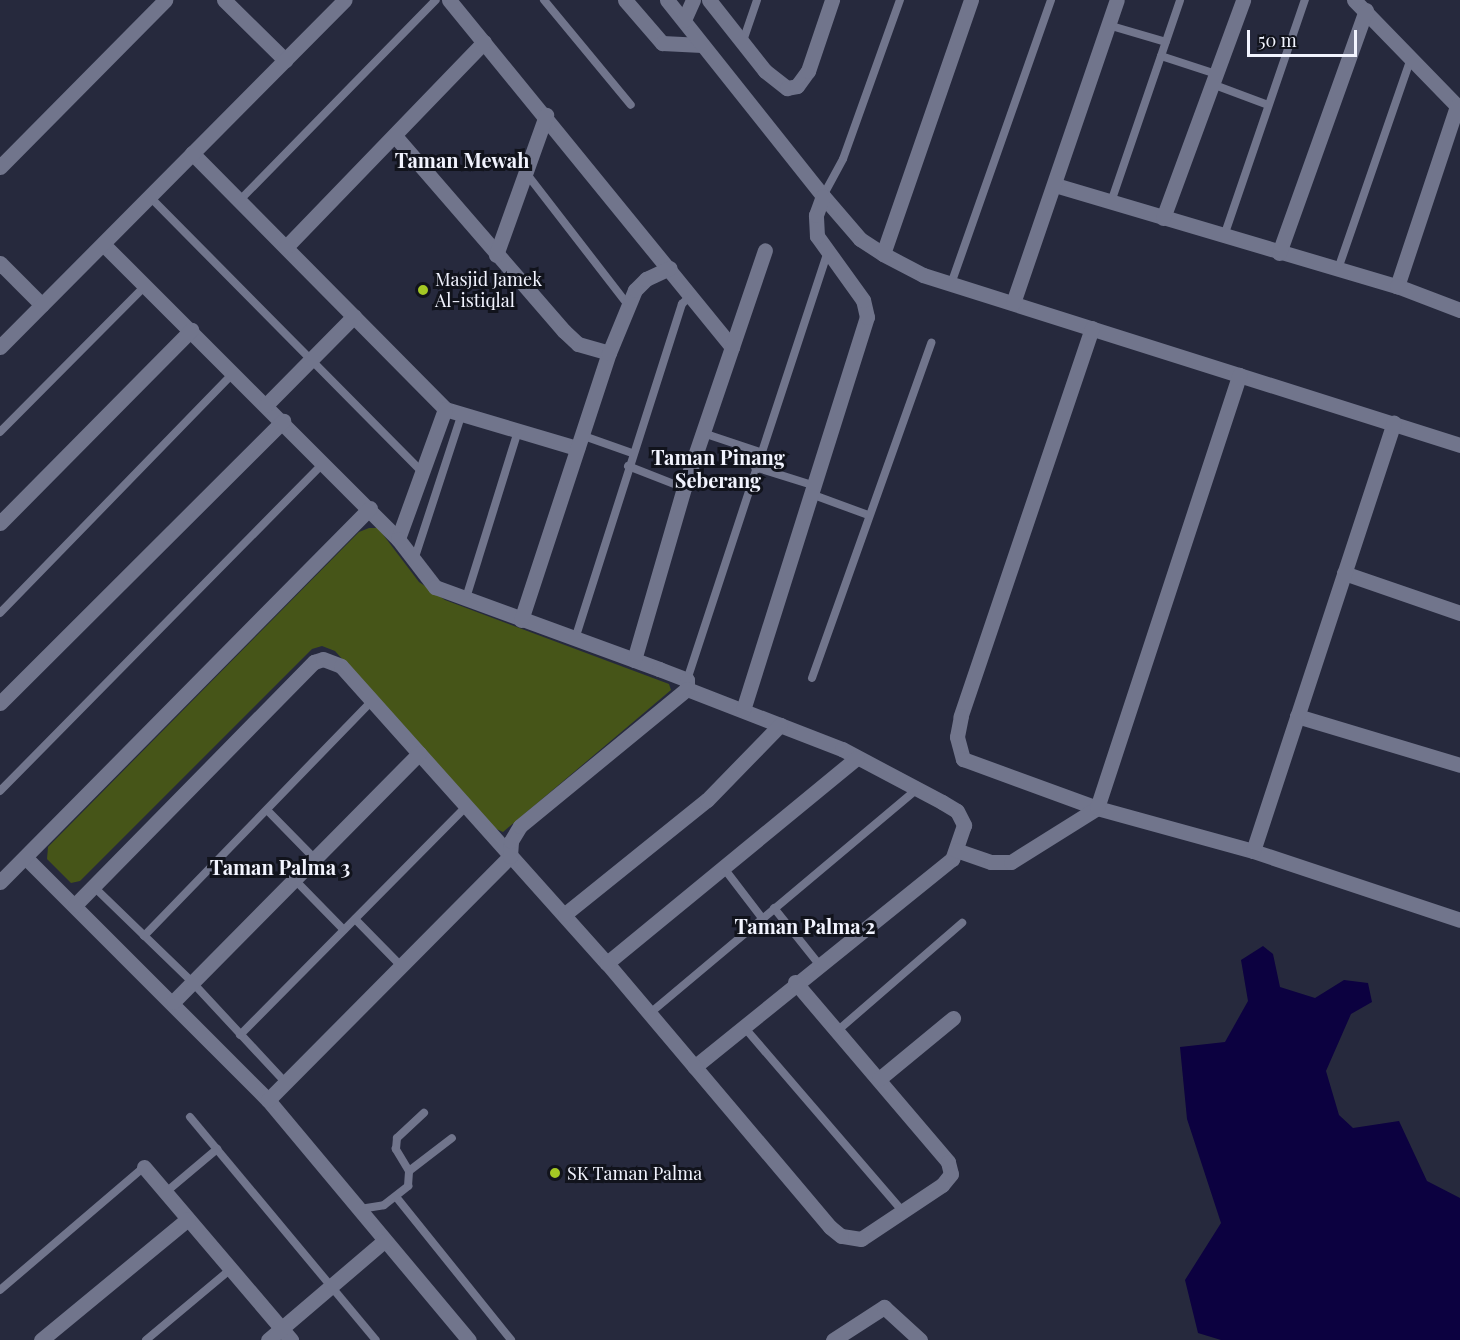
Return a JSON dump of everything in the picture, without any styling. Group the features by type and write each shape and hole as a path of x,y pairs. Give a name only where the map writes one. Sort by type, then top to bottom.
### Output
{"street":[{"path":"0,167 165,0"},
{"path":"224,0 285,60"},
{"path":"0,347 104,245 149,196 345,0"},
{"path":"449,0 546,115 732,347"},
{"path":"625,0 662,43 702,45"},
{"path":"668,0 823,196 860,238 883,254 923,275 1460,445"},
{"path":"684,20 693,0"},
{"path":"709,0 778,84 797,86 808,71 832,0"},
{"path":"883,254 971,0"},
{"path":"1013,303 1117,0"},
{"path":"1163,218 1243,0"},
{"path":"1280,253 1360,5 1457,106 1397,286"},
{"path":"286,248 484,42"},
{"path":"496,255 546,115"},
{"path":"395,136 496,255 578,344 609,353"},
{"path":"192,153 445,409 518,429 579,442"},
{"path":"1055,185 1397,286 1460,310"},
{"path":"743,710 867,317 855,289 827,254 817,236 816,215 823,196"},
{"path":"104,245 234,371 370,508 398,539 413,562 435,587 634,660 743,710 857,758 957,811 964,825 952,859 818,963 694,1067"},
{"path":"634,660 684,488 765,250"},
{"path":"0,263 42,305"},
{"path":"520,620 609,353 629,306 641,284 670,268"},
{"path":"266,405 354,316"},
{"path":"1092,328 957,737 958,750 969,764 1097,808 1253,851 1460,920"},
{"path":"0,523 191,330"},
{"path":"956,850 991,862 1011,862 1097,808 1239,375"},
{"path":"398,539 420,470 445,409"},
{"path":"0,703 283,422"},
{"path":"1253,851 1394,423"},
{"path":"0,882 370,508"},
{"path":"1344,573 1460,613"},
{"path":"75,904 314,662 333,660 565,914 841,1236 861,1239 942,1185 951,1174 948,1162 795,982"},
{"path":"268,1100 510,856 511,841 520,826 687,685"},
{"path":"1297,716 1460,765"},
{"path":"565,914 707,800 780,725"},
{"path":"173,1002 419,753"},
{"path":"608,963 857,758"},
{"path":"26,858 75,904 268,1100 469,1340"},
{"path":"879,1079 952,1018"},
{"path":"144,1167 286,1334"},
{"path":"41,1340 188,1219"},
{"path":"268,1340 286,1334 330,1287 384,1241"},
{"path":"833,1340 884,1307 920,1340"}],"lane":[{"path":"239,201 436,0"},
{"path":"544,0 631,105"},
{"path":"742,42 758,0"},
{"path":"823,196 843,159 900,0"},
{"path":"951,284 1052,0"},
{"path":"1111,202 1180,0"},
{"path":"1224,236 1305,0"},
{"path":"1108,25 1166,42"},
{"path":"1161,56 1269,105"},
{"path":"1338,269 1411,58"},
{"path":"526,173 629,306"},
{"path":"149,196 420,470"},
{"path":"687,685 755,467 827,254"},
{"path":"0,432 147,285"},
{"path":"575,639 632,453 682,304 692,295"},
{"path":"812,678 931,343"},
{"path":"0,613 234,371"},
{"path":"413,562 462,413"},
{"path":"466,598 518,429"},
{"path":"703,433 760,452"},
{"path":"579,442 632,453"},
{"path":"0,791 324,463"},
{"path":"628,466 684,488"},
{"path":"755,467 868,515"},
{"path":"144,936 372,701"},
{"path":"649,1014 916,790"},
{"path":"240,1035 466,807"},
{"path":"267,810 315,858"},
{"path":"723,867 762,918"},
{"path":"294,879 344,930"},
{"path":"93,886 193,983 285,1082"},
{"path":"774,908 818,963"},
{"path":"355,919 401,966"},
{"path":"836,1032 962,923"},
{"path":"743,1026 902,1211"},
{"path":"358,1209 372,1209 397,1198 408,1186 409,1171 396,1149 397,1138 424,1113"},
{"path":"190,1117 376,1340"},
{"path":"409,1171 452,1138"},
{"path":"166,1192 217,1149"},
{"path":"0,1290 144,1167"},
{"path":"397,1198 511,1340"},
{"path":"146,1340 231,1269"}],"green space":[{"path":"369,528 378,528 419,582 445,600 669,684 671,690 503,832 494,828 335,651 322,646 312,649 80,881 71,883 47,859 48,847 359,532"}],"shaded area":[{"path":"1263,946 1273,954 1280,987 1315,998 1344,980 1368,983 1372,1002 1351,1014 1326,1071 1339,1115 1353,1128 1399,1121 1427,1181 1460,1198 1460,1340 1221,1340 1198,1333 1185,1280 1221,1223 1187,1119 1180,1047 1225,1042 1248,1001 1241,960"}],"place":[{"name":"Masjid Jamek Al-istiqlal","path":"423,290"},
{"name":"SK Taman Palma","path":"555,1173"}],"district":[{"name":"Taman Mewah","path":"462,159"},
{"name":"Taman Pinang Seberang","path":"718,468"},
{"name":"Taman Palma 3","path":"280,866"},
{"name":"Taman Palma 2","path":"805,925"}]}
